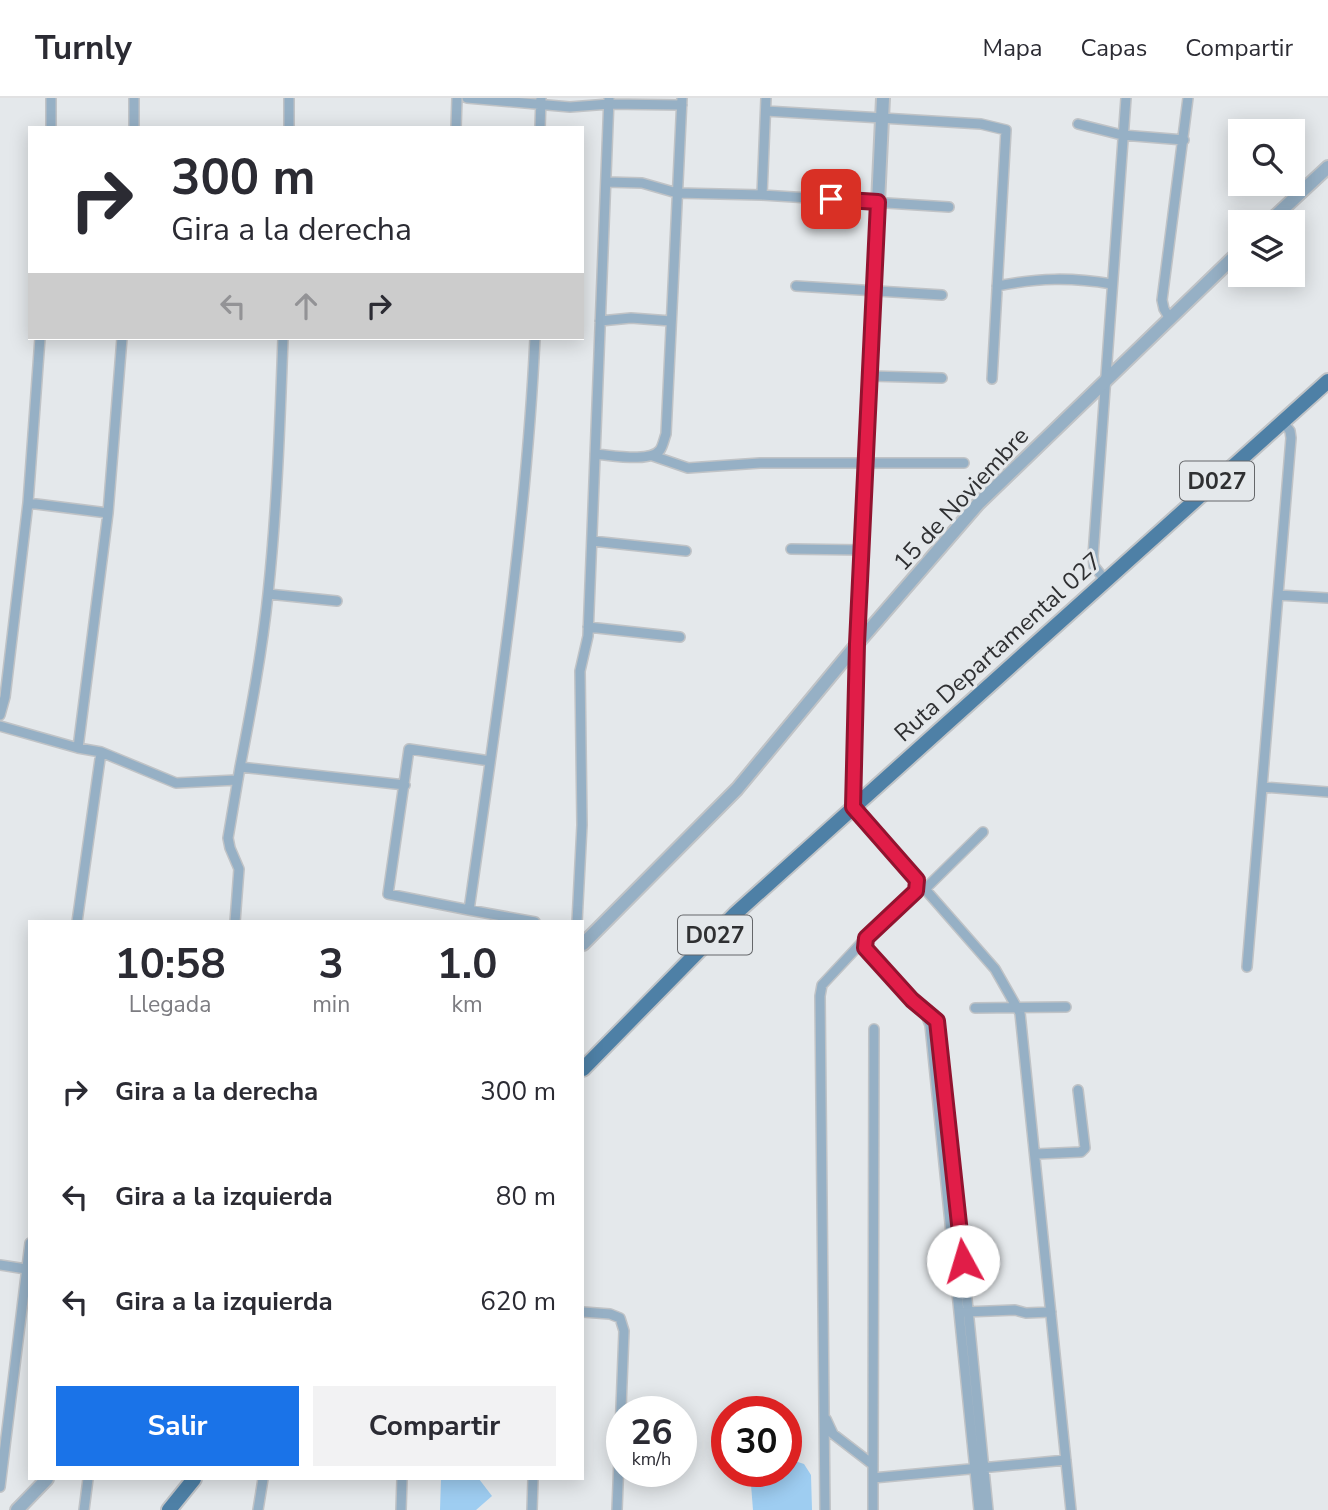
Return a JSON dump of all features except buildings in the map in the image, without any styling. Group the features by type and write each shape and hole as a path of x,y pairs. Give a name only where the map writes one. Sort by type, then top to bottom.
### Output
{"main road":[{"name":"Ruta Departamental 027","path":"584,1068 735,914 1328,381"},
{"path":"169,1510 193,1480"}],"street":[{"path":"51,98 51,126"},
{"path":"134,98 134,126"},
{"path":"289,98 289,126"},
{"path":"456,126 457,98"},
{"path":"467,98 541,101 569,107 609,101 682,101 666,434 662,449 653,456"},
{"path":"762,195 766,98"},
{"path":"883,98 857,644 853,807 995,969 1023,1023 1071,1510"},
{"path":"1105,580 1094,566 1093,556 1126,98"},
{"path":"1170,319 1162,300 1188,98"},
{"path":"540,126 541,101"},
{"path":"577,920 582,825 580,671 588,627 609,101"},
{"path":"766,111 981,124 1006,130 992,379"},
{"path":"1078,124 1122,135 1184,140"},
{"path":"1282,210 1328,167"},
{"path":"606,182 642,183 677,193 762,195 949,207"},
{"name":"15 de Noviembre","path":"584,940 737,789 978,504 1228,263"},
{"path":"997,286 1039,278 1076,278 1112,284"},
{"path":"796,286 942,295"},
{"path":"600,321 640,318 671,321"},
{"path":"0,715 5,697 28,503 40,340"},
{"path":"78,748 108,513 122,340"},
{"path":"235,920 239,869 228,838 257,677 268,594 283,340"},
{"path":"469,910 514,591 532,401 535,340"},
{"path":"870,376 942,378"},
{"path":"1247,967 1291,438 1283,422"},
{"path":"595,454 641,458 653,456 688,468 760,463 964,463"},
{"path":"28,503 108,513"},
{"path":"592,541 686,551"},
{"path":"791,549 862,550"},
{"path":"268,594 337,601"},
{"path":"1278,595 1328,598"},
{"path":"588,627 680,637"},
{"path":"0,726 101,752 176,783 237,780"},
{"path":"490,761 409,749 388,894 524,920"},
{"path":"77,920 101,752"},
{"path":"240,767 405,785"},
{"path":"1262,787 1328,792"},
{"path":"925,889 983,832"},
{"path":"825,1510 820,996 822,985 866,938 916,891 917,880"},
{"path":"866,938 865,948 869,954 923,1009 930,1025 964,1312 979,1468 979,1510"},
{"path":"975,1008 1066,1007"},
{"path":"873,1510 874,1029"},
{"path":"1036,1154 1082,1152 1084,1148 1078,1090"},
{"path":"0,1487 28,1256"},
{"path":"0,1265 26,1269"},
{"path":"584,1312 610,1314 620,1318 624,1331 617,1510"},
{"path":"964,1312 1051,1312"},
{"path":"823,1407 827,1424 833,1434 872,1464"},
{"path":"873,1478 1066,1460"},
{"path":"979,1468 988,1510"},
{"path":"17,1510 46,1480"},
{"path":"85,1510 88,1480"},
{"path":"258,1510 263,1480"},
{"path":"401,1510 402,1480"},
{"path":"531,1510 533,1480"}],"shaded area":[{"path":"802,1463 804,1464 811,1475 812,1510 753,1510 751,1487 802,1487"},
{"path":"441,1480 480,1480 492,1496 476,1510 440,1510"}],"route":[{"path":"831,199 878,202 857,644 853,807 917,880 916,891 866,938 865,948 912,1000 932,1015 940,1029 963,1261"}]}
